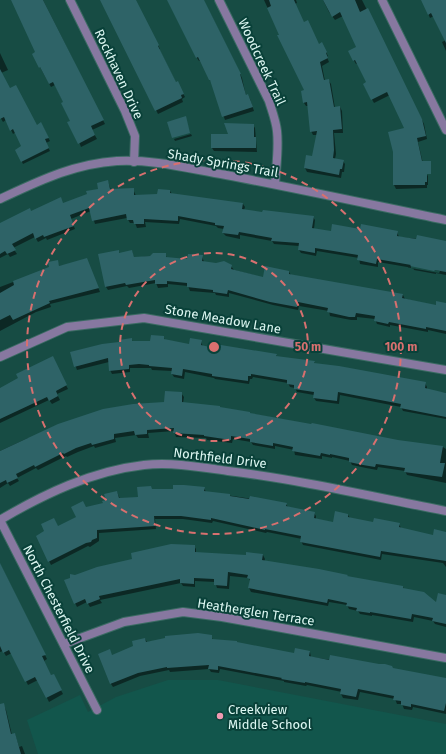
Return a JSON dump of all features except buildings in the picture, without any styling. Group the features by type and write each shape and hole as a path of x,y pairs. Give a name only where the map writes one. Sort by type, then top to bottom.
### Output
{"street":[{"name":"Rockhaven Drive","path":"70,0 125,111 135,136 134,162"},
{"name":"Woodcreek Trail","path":"219,0 269,101 274,117 277,131 278,149 275,184"},
{"path":"382,0 446,130"},
{"name":"Shady Springs Trail","path":"0,198 47,177 80,166 117,161 152,162 275,184 446,220"},
{"path":"446,215 446,220"},
{"name":"Stone Meadow Lane","path":"0,357 67,327 144,318 446,370"},
{"name":"Northfield Drive","path":"0,520 26,504 76,482 123,469 144,465 172,464 278,477 446,511"},
{"name":"North Chesterfield Drive","path":"0,520 97,710"},
{"name":"Heatherglen Terrace","path":"64,644 124,622 182,612 222,617 446,658"}],"shaded area":[{"name":"Creekview Middle School","path":"168,680 218,680 446,724 446,754 38,754 27,720 80,695 88,712 116,697"}],"place":[{"name":"Creekview Middle School","path":"220,716"}]}
